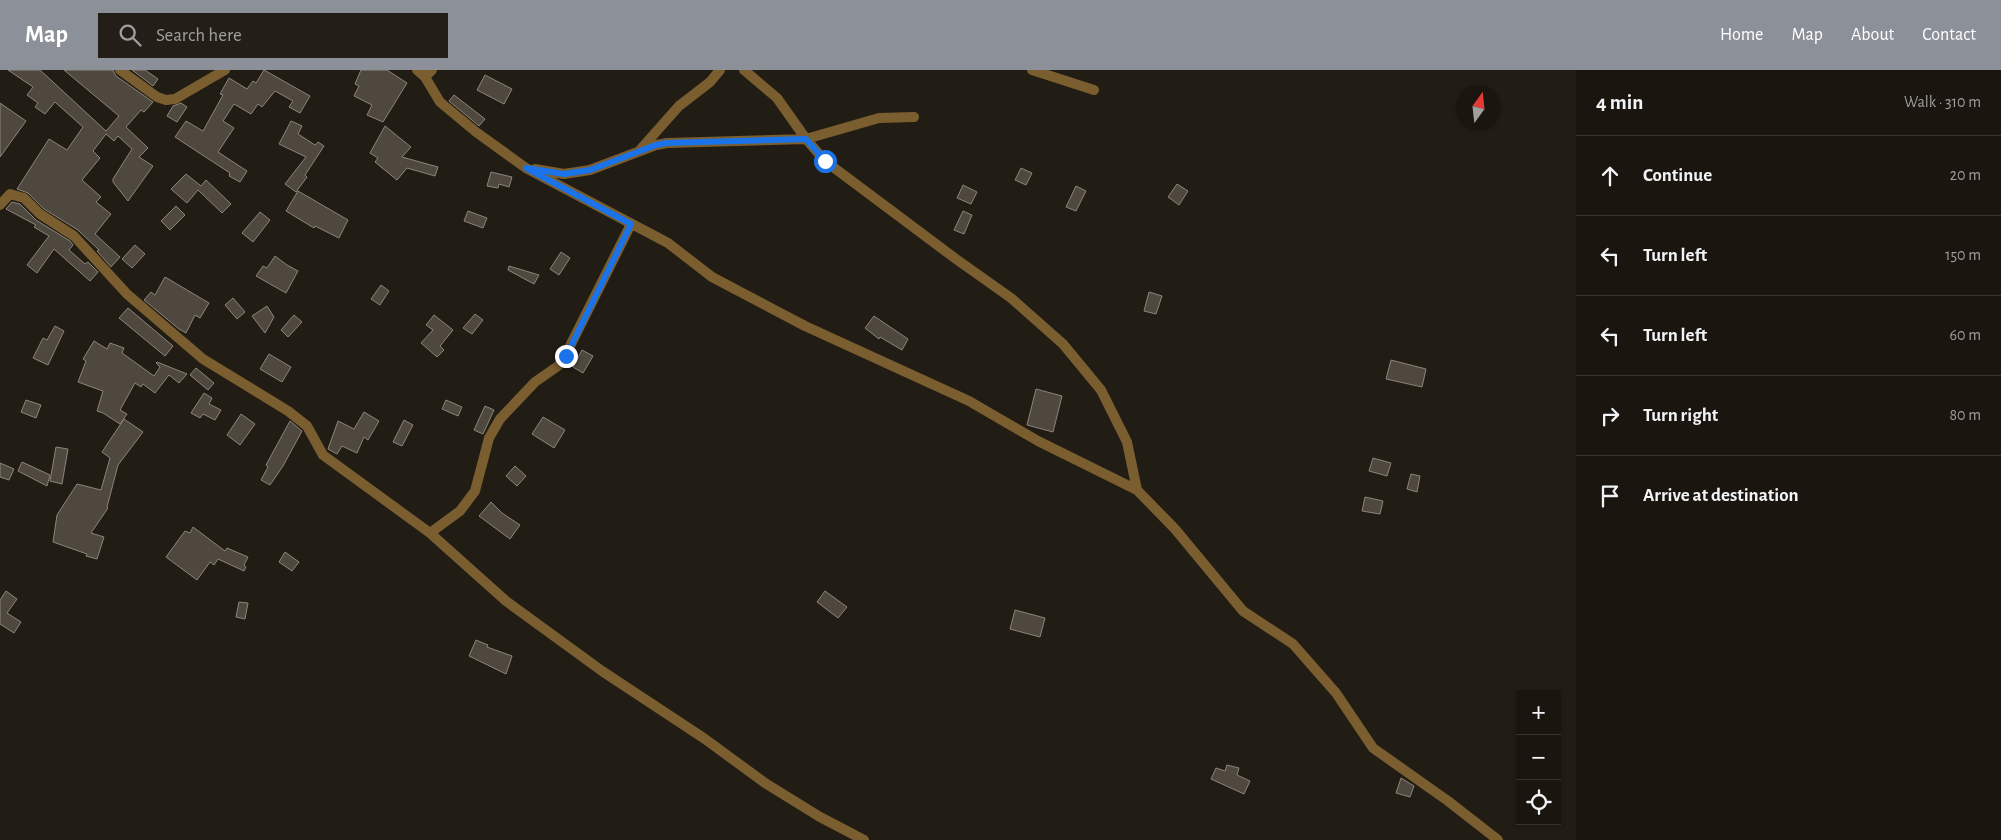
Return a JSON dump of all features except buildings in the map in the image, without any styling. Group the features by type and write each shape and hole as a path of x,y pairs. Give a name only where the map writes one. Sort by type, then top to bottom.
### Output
{"street":[{"path":"120,70 158,97 166,100 175,98 224,70"},
{"path":"639,152 679,106 710,82 720,70"},
{"path":"744,70 777,98 806,139 825,161 1011,298 1064,344 1102,390 1127,442 1137,490"},
{"path":"1032,70 1094,90"},
{"path":"424,72 440,102 476,132 526,168 668,243 712,277 770,308 969,402 1038,441 1137,490 1175,529 1244,611 1293,644 1336,693 1374,748 1448,801 1498,840"},
{"path":"526,168 564,174 590,170 666,143 806,139 879,118 914,117"},
{"path":"0,205 10,194 24,198 40,214 74,236 127,294 203,359 288,411 307,426 324,455 430,533 506,601 602,672 705,739 765,783 820,817 864,840"},
{"path":"430,533 460,511 475,490 489,438 500,418 535,382 558,366 566,356 631,224"}],"route":[{"path":"566,356 631,224 526,168 564,174 590,170 656,145 699,141 806,139 825,161"}]}
